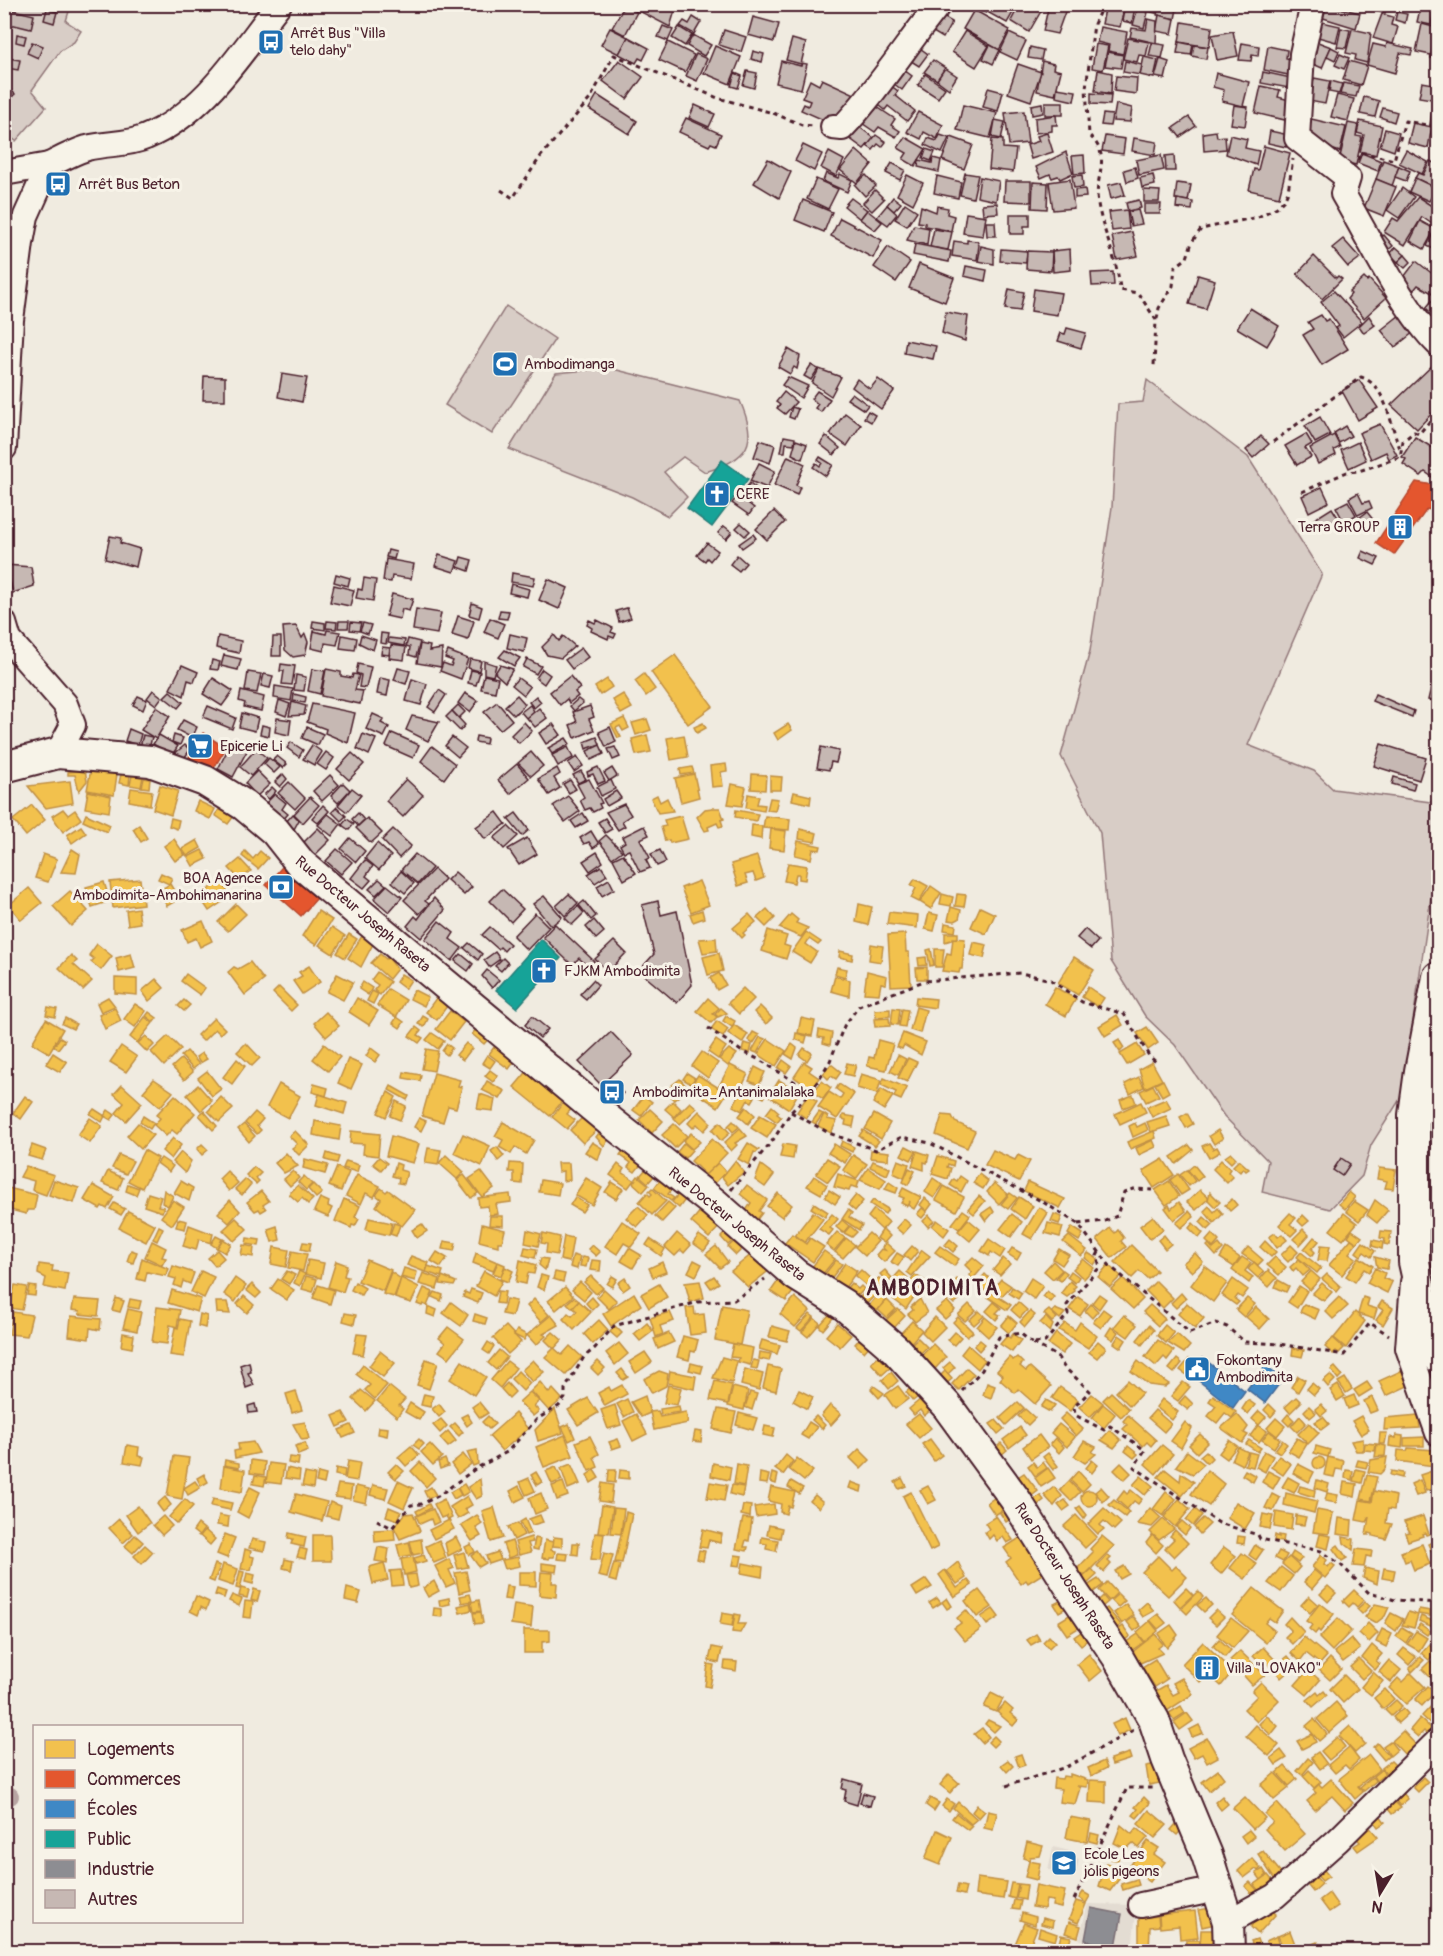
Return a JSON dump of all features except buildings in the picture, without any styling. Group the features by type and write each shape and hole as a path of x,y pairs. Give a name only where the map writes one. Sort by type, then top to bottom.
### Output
{"main road":[{"name":"Rue Docteur Joseph Raseta","path":"4,767 58,753 150,761 205,781 244,805 275,831 301,864 611,1122 714,1203 796,1275 844,1305 895,1349 946,1406 1015,1499 1074,1593 1118,1656 1155,1720 1167,1759 1207,1855 1228,1922 1229,1952"},
{"path":"1438,977 1414,1115 1414,1262 1429,1329 1438,1356"}],"street":[{"path":"4,173 49,165 87,148 145,138 175,121 199,104 249,45 279,4"},
{"path":"833,127 842,128 860,109 939,4"},
{"path":"1313,4 1301,61 1303,68 1297,138 1348,178 1343,194 1393,280 1428,334 1438,344"},
{"path":"4,448 9,396 7,377 21,243 26,216 49,165"},
{"path":"6,634 65,704 73,725 58,753"},
{"path":"1414,1262 1408,1348 1438,1432"},
{"path":"1228,1922 1282,1889 1338,1840 1438,1741"},
{"path":"1141,1905 1217,1889"}],"path":[{"path":"4,11 15,4"},
{"path":"1103,4 1094,24 1086,88 1089,135 1098,143 1103,168 1098,184 1098,203 1117,269 1120,290 1138,294 1156,320"},
{"path":"501,190 513,198 540,156 590,99 614,55 660,76 748,108 773,113 802,125 833,127"},
{"path":"1348,178 1355,170 1361,153 1394,160 1405,121 1438,128"},
{"path":"1154,366 1156,320 1159,308 1173,286 1175,267 1187,258 1192,242 1201,229 1258,217 1284,200 1288,191 1291,166 1300,141"},
{"path":"1273,442 1361,377 1372,381 1380,393 1400,448 1400,457 1359,471 1347,472 1302,492"},
{"path":"1400,448 1403,441 1414,432 1419,434 1438,411"},
{"path":"714,1203 737,1186 774,1140 791,1112 811,1092 830,1062 844,1026 859,1006 924,981 985,974 1021,973 1039,976 1060,985 1082,1002 1124,1014 1149,1056 1157,1062"},
{"path":"708,1028 741,1051 760,1060 811,1092"},
{"path":"791,1112 829,1133 876,1150 902,1137 930,1143 1043,1202 1077,1224 1110,1266 1190,1333 1216,1323 1227,1327 1245,1342 1280,1344 1344,1355 1370,1323 1408,1348"},
{"path":"1077,1224 1105,1221 1117,1216 1124,1192 1133,1189 1152,1190"},
{"path":"1032,1343 1045,1342 1068,1314 1067,1305 1100,1267 1097,1256 1100,1252"},
{"path":"377,1520 392,1528 411,1505 422,1504 438,1496 475,1469 507,1452 537,1419 559,1406 584,1357 614,1326 698,1302 734,1300 767,1277"},
{"path":"946,1406 982,1370 999,1337 1020,1333 1032,1343 1057,1356 1064,1367 1090,1391 1074,1407 1075,1415 1104,1430 1110,1426 1145,1450 1134,1467 1207,1515 1239,1531 1258,1535 1260,1539 1321,1551 1369,1593 1395,1600 1438,1603"},
{"path":"1006,1786 1066,1767 1155,1720"},
{"path":"1074,1900 1127,1788 1159,1788 1165,1776 1167,1759"}],"shaded area":[{"path":"22,5 71,5 66,21 81,31 74,42 60,51 32,90 46,107 16,141 5,133 4,15"},
{"name":"Ambodimanga","path":"506,306 555,339 492,434 445,405"},
{"path":"609,368 740,401 746,416 749,439 740,455 732,461 705,472 683,457 664,472 687,497 668,516 632,497 509,449 556,373"},
{"path":"1147,380 1248,457 1322,574 1248,745 1314,771 1333,789 1438,803 1438,849 1402,1096 1371,1145 1362,1176 1330,1209 1262,1192 1268,1161 1224,1116 1175,1045 1145,1016 1111,961 1100,833 1061,756 1090,651 1112,507 1118,404 1143,402"},
{"name":"Ecole Les jolis pigeons","path":"1053,1847 1070,1851 1069,1857 1079,1859 1076,1873 1048,1870"},
{"path":"1088,1904 1141,1905 1135,1921 1132,1951 1086,1951 1088,1943 1079,1939"}],"waterway":[{"path":"4,1795 10,1796"}],"place":[{"name":"Arrêt Bus \"Villa telo dahy\"","path":"271,42"},
{"name":"Arrêt Bus Beton","path":"58,184"},
{"name":"Ambodimanga","path":"505,364"},
{"name":"CERE","path":"717,494"},
{"name":"Terra GROUP","path":"1400,527"},
{"name":"Epicerie Li","path":"200,746"},
{"name":"BOA Agence Ambodimita-Ambohimanarina","path":"281,887"},
{"name":"FJKM Ambodimita","path":"544,971"},
{"name":"Ambodimita_Antanimalalaka","path":"612,1092"},
{"name":"Fokontany Ambodimita","path":"1197,1369"},
{"name":"Villa \"LOVAKO\"","path":"1207,1668"},
{"name":"Ecole Les jolis pigeons","path":"1064,1863"}],"district":[{"name":"AMBODIMITA","path":"933,1288"}]}
